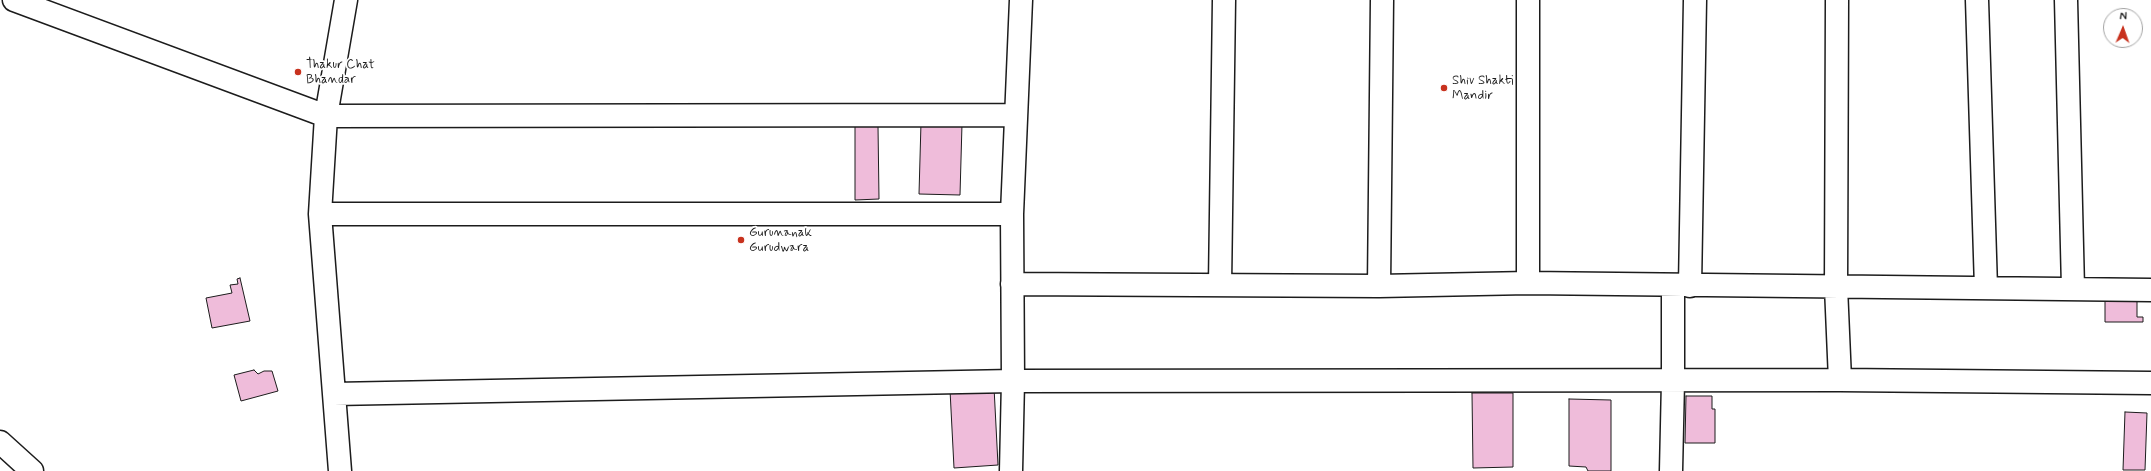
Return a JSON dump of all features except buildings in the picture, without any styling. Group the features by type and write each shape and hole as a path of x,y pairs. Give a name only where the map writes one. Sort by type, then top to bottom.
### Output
{"street":[{"path":"14,0 326,116 1016,115"},
{"path":"340,471 320,214 326,116 346,0"},
{"path":"1011,471 1013,381 1012,214 1022,0"},
{"path":"1220,285 1224,0"},
{"path":"1379,286 1382,0"},
{"path":"1528,0 1528,283"},
{"path":"1671,471 1673,382 1682,286 1695,0"},
{"path":"1836,0 1836,287 1840,380"},
{"path":"1977,0 1986,288"},
{"path":"2066,0 2073,288"},
{"path":"320,214 1012,214"},
{"path":"1012,284 1379,286 1528,283 1682,286 2073,288 2151,290"},
{"path":"334,394 1013,381 1673,382 1840,380 2151,383"},
{"path":"0,442 32,471"}],"place":[{"name":"Thakur Chat Bhandar","path":"298,72"},
{"name":"Shiv Shakti Mandir","path":"1444,88"},
{"name":"Gurunanak Gurudwara","path":"741,240"}]}
